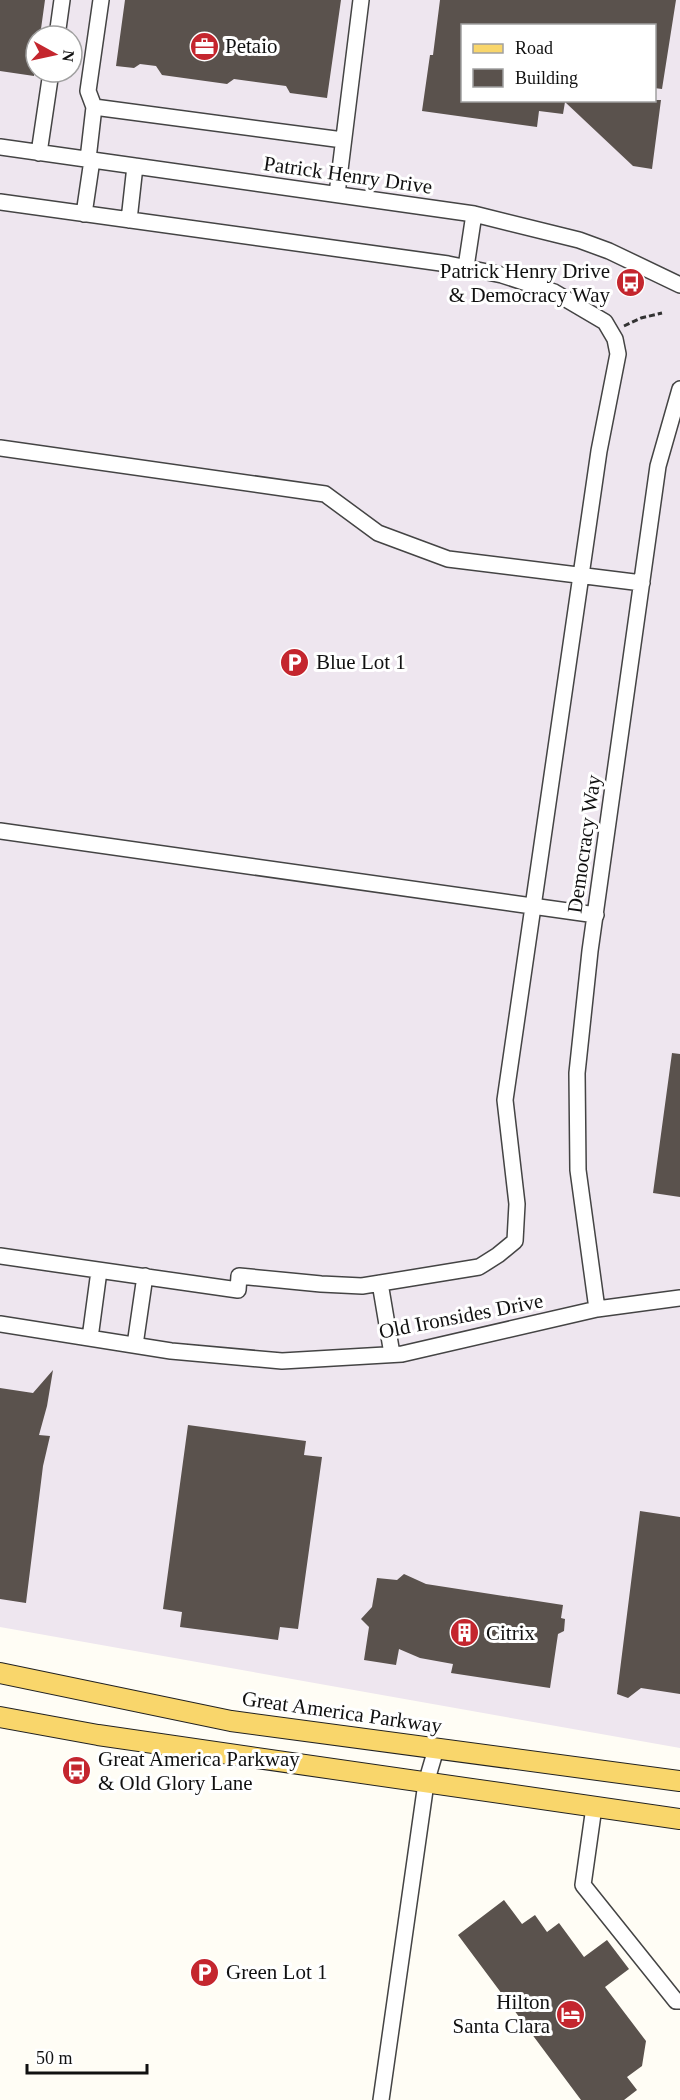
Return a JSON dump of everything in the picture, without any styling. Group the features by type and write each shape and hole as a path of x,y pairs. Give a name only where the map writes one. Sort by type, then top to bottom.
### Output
{"main road":[{"name":"Great America Parkway","path":"0,1673 231,1721 680,1781"},
{"path":"0,1717 98,1735 680,1819"}],"street":[{"path":"59,24 62,0"},
{"path":"84,214 94,107 88,91 101,0"},
{"path":"337,194 361,0"},
{"path":"39,153 49,84"},
{"path":"94,107 343,140"},
{"name":"Patrick Henry Drive","path":"0,147 474,214 579,240 609,251 680,285"},
{"path":"129,220 135,166"},
{"path":"0,202 466,267 502,275 554,292 605,322 615,339 618,354 599,451 505,1100 517,1204 515,1240 498,1255 479,1267 362,1286 239,1276 237,1290 0,1256"},
{"path":"466,267 474,214"},
{"name":"Democracy Way","path":"597,1309 581,1207 577,1159 577,1073 596,915 658,466 680,389"},
{"path":"0,448 325,494 378,533 448,559 642,583"},
{"path":"0,831 596,915"},
{"path":"90,1338 99,1271"},
{"path":"135,1345 145,1276"},
{"path":"380,1283 392,1354"},
{"name":"Old Ironsides Drive","path":"0,1324 171,1351 282,1361 402,1354 597,1309 680,1298"},
{"path":"381,2100 426,1783 436,1749"},
{"path":"594,1807 583,1884 676,2001 680,2001"}],"path":[{"path":"610,331 640,318 662,313"}],"shaded area":[{"path":"0,0 680,0 680,1748 0,1627"}],"building":[{"path":"0,0 45,0 42,24 24,24 24,75 0,71"},
{"path":"125,0 341,0 327,98 290,93 286,86 234,79 227,84 162,75 156,66 140,64 134,68 116,66"},
{"path":"440,0 676,0 662,89 656,88 656,24 461,24 461,102 565,102 563,114 539,111 537,127 422,111 430,55 433,55"},
{"path":"656,100 661,100 652,169 633,166 565,102 656,102"},
{"path":"672,1053 680,1054 680,1197 653,1193"},
{"path":"53,1370 39,1435 50,1436 43,1466 26,1603 0,1599 0,1388 33,1393"},
{"path":"188,1425 306,1441 304,1455 322,1457 298,1629 280,1627 278,1640 180,1627 182,1612 163,1609"},
{"path":"640,1511 680,1517 680,1694 641,1688 628,1698 617,1694"},
{"name":"Citrix","path":"404,1574 426,1584 563,1605 561,1618 565,1619 564,1631 558,1634 550,1688 451,1673 453,1664 420,1658 399,1649 396,1665 364,1660 369,1627 361,1619 372,1607 377,1578 397,1580"},
{"name":"Hilton Santa Clara","path":"504,1900 522,1924 535,1915 547,1932 559,1923 584,1957 607,1940 629,1969 605,1987 646,2041 642,2066 627,2077 637,2090 624,2100 581,2100 458,1935"}],"place":[{"name":"Petaio","path":"204,46"},
{"name":"Patrick Henry Drive & Democracy Way","path":"631,283"},
{"name":"Blue Lot 1","path":"295,662"},
{"name":"Citrix","path":"465,1633"},
{"name":"Great America Parkway & Old Glory Lane","path":"77,1771"},
{"name":"Green Lot 1","path":"205,1972"},
{"name":"Hilton Santa Clara","path":"571,2014"}]}
